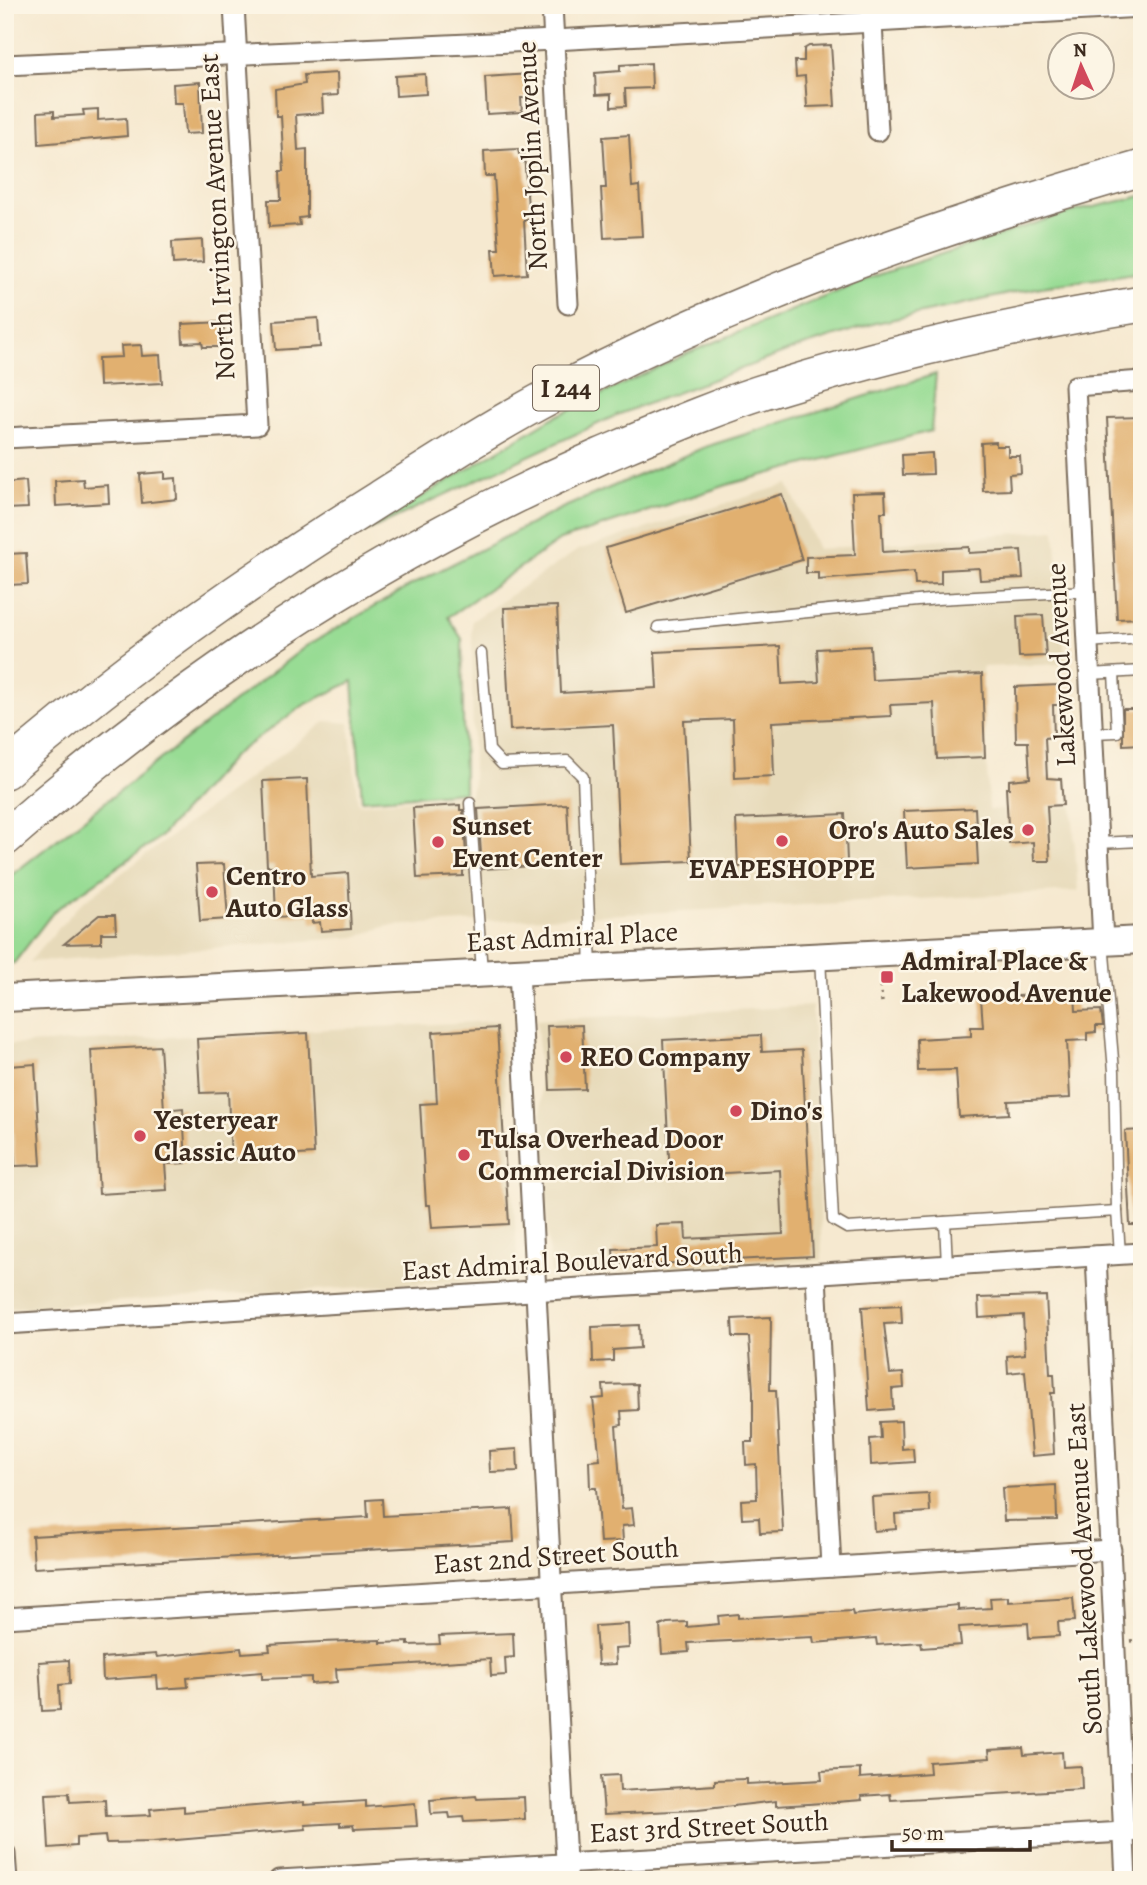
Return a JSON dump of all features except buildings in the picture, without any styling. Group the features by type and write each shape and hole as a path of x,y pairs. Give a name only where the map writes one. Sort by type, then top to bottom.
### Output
{"highway":[{"name":"I 244","path":"5,771 53,730 213,608 326,532 552,395 676,335 906,241 1027,201 1142,168"},
{"path":"5,838 174,702 293,620 397,556 521,491 666,428 778,387 1018,325 1142,304"}],"main road":[{"name":"East Admiral Place","path":"5,998 1142,940"}],"street":[{"name":"North Irvington Avenue East","path":"5,438 257,425 234,5"},
{"name":"North Joplin Avenue","path":"552,5 568,304"},
{"path":"5,65 554,40 872,13 1142,7"},
{"path":"872,13 878,131"},
{"name":"Lakewood Avenue","path":"1103,943 1075,386 1142,381"},
{"path":"520,971 567,1871"},
{"name":"East Admiral Boulevard South","path":"5,1324 816,1276 1142,1253"},
{"name":"South Lakewood Avenue East","path":"1096,1256 1111,1550 1133,1831 1126,1880"},
{"path":"816,1276 831,1567"},
{"name":"East 2nd Street South","path":"5,1618 1111,1550"},
{"name":"East 3rd Street South","path":"279,1880 567,1871 1133,1831"},
{"path":"5,1854 6,1880"}],"lane":[{"path":"658,627 938,599 1086,592"},
{"path":"1088,642 1142,638"},
{"path":"481,653 489,750 502,764 567,761 583,778 591,967"},
{"path":"1090,674 1142,671"},
{"path":"1093,733 1117,732 1114,673"},
{"path":"470,803 482,973"},
{"path":"1098,843 1142,841"},
{"path":"1103,943 1115,1107 1116,1211 1120,1254"},
{"path":"820,956 833,1220 847,1228 1116,1211"},
{"path":"945,1222 947,1266"}],"path":[{"path":"882,1002 880,983 886,984 885,953"}],"shaded area":[{"path":"788,484 818,549 1055,530 1065,664 982,667 989,810 1072,806 1078,891 387,926 355,937 29,962 79,905 326,721 349,723 358,804 469,795 473,787 472,621 578,550"},
{"path":"812,1006 822,1260 550,1274 537,1020"},
{"path":"500,1021 519,1278 5,1308 5,1045"},
{"path":"1135,1276 1142,1276 1142,1409"}],"green space":[{"path":"1142,196 1142,272 1041,287 876,323 797,348 617,415 358,535 554,417 688,353 878,275 1063,214"},
{"path":"936,374 931,431 730,484 560,540 448,617 462,639 464,792 362,800 353,681 304,705 234,755 159,838 54,911 14,963 5,964 5,880 306,646 417,582 560,509 705,447"}],"place":[{"name":"Oro's Auto Sales","path":"1028,830"},
{"name":"EVAPESHOPPE","path":"782,841"},
{"name":"Sunset Event Center","path":"438,842"},
{"name":"Centro Auto Glass","path":"212,892"},
{"name":"Admiral Place & Lakewood Avenue","path":"887,977"},
{"name":"REO Company","path":"566,1057"},
{"name":"Dino's","path":"736,1111"},
{"name":"Yesteryear Classic Auto","path":"140,1136"},
{"name":"Tulsa Overhead Door Commercial Division","path":"464,1155"}]}
